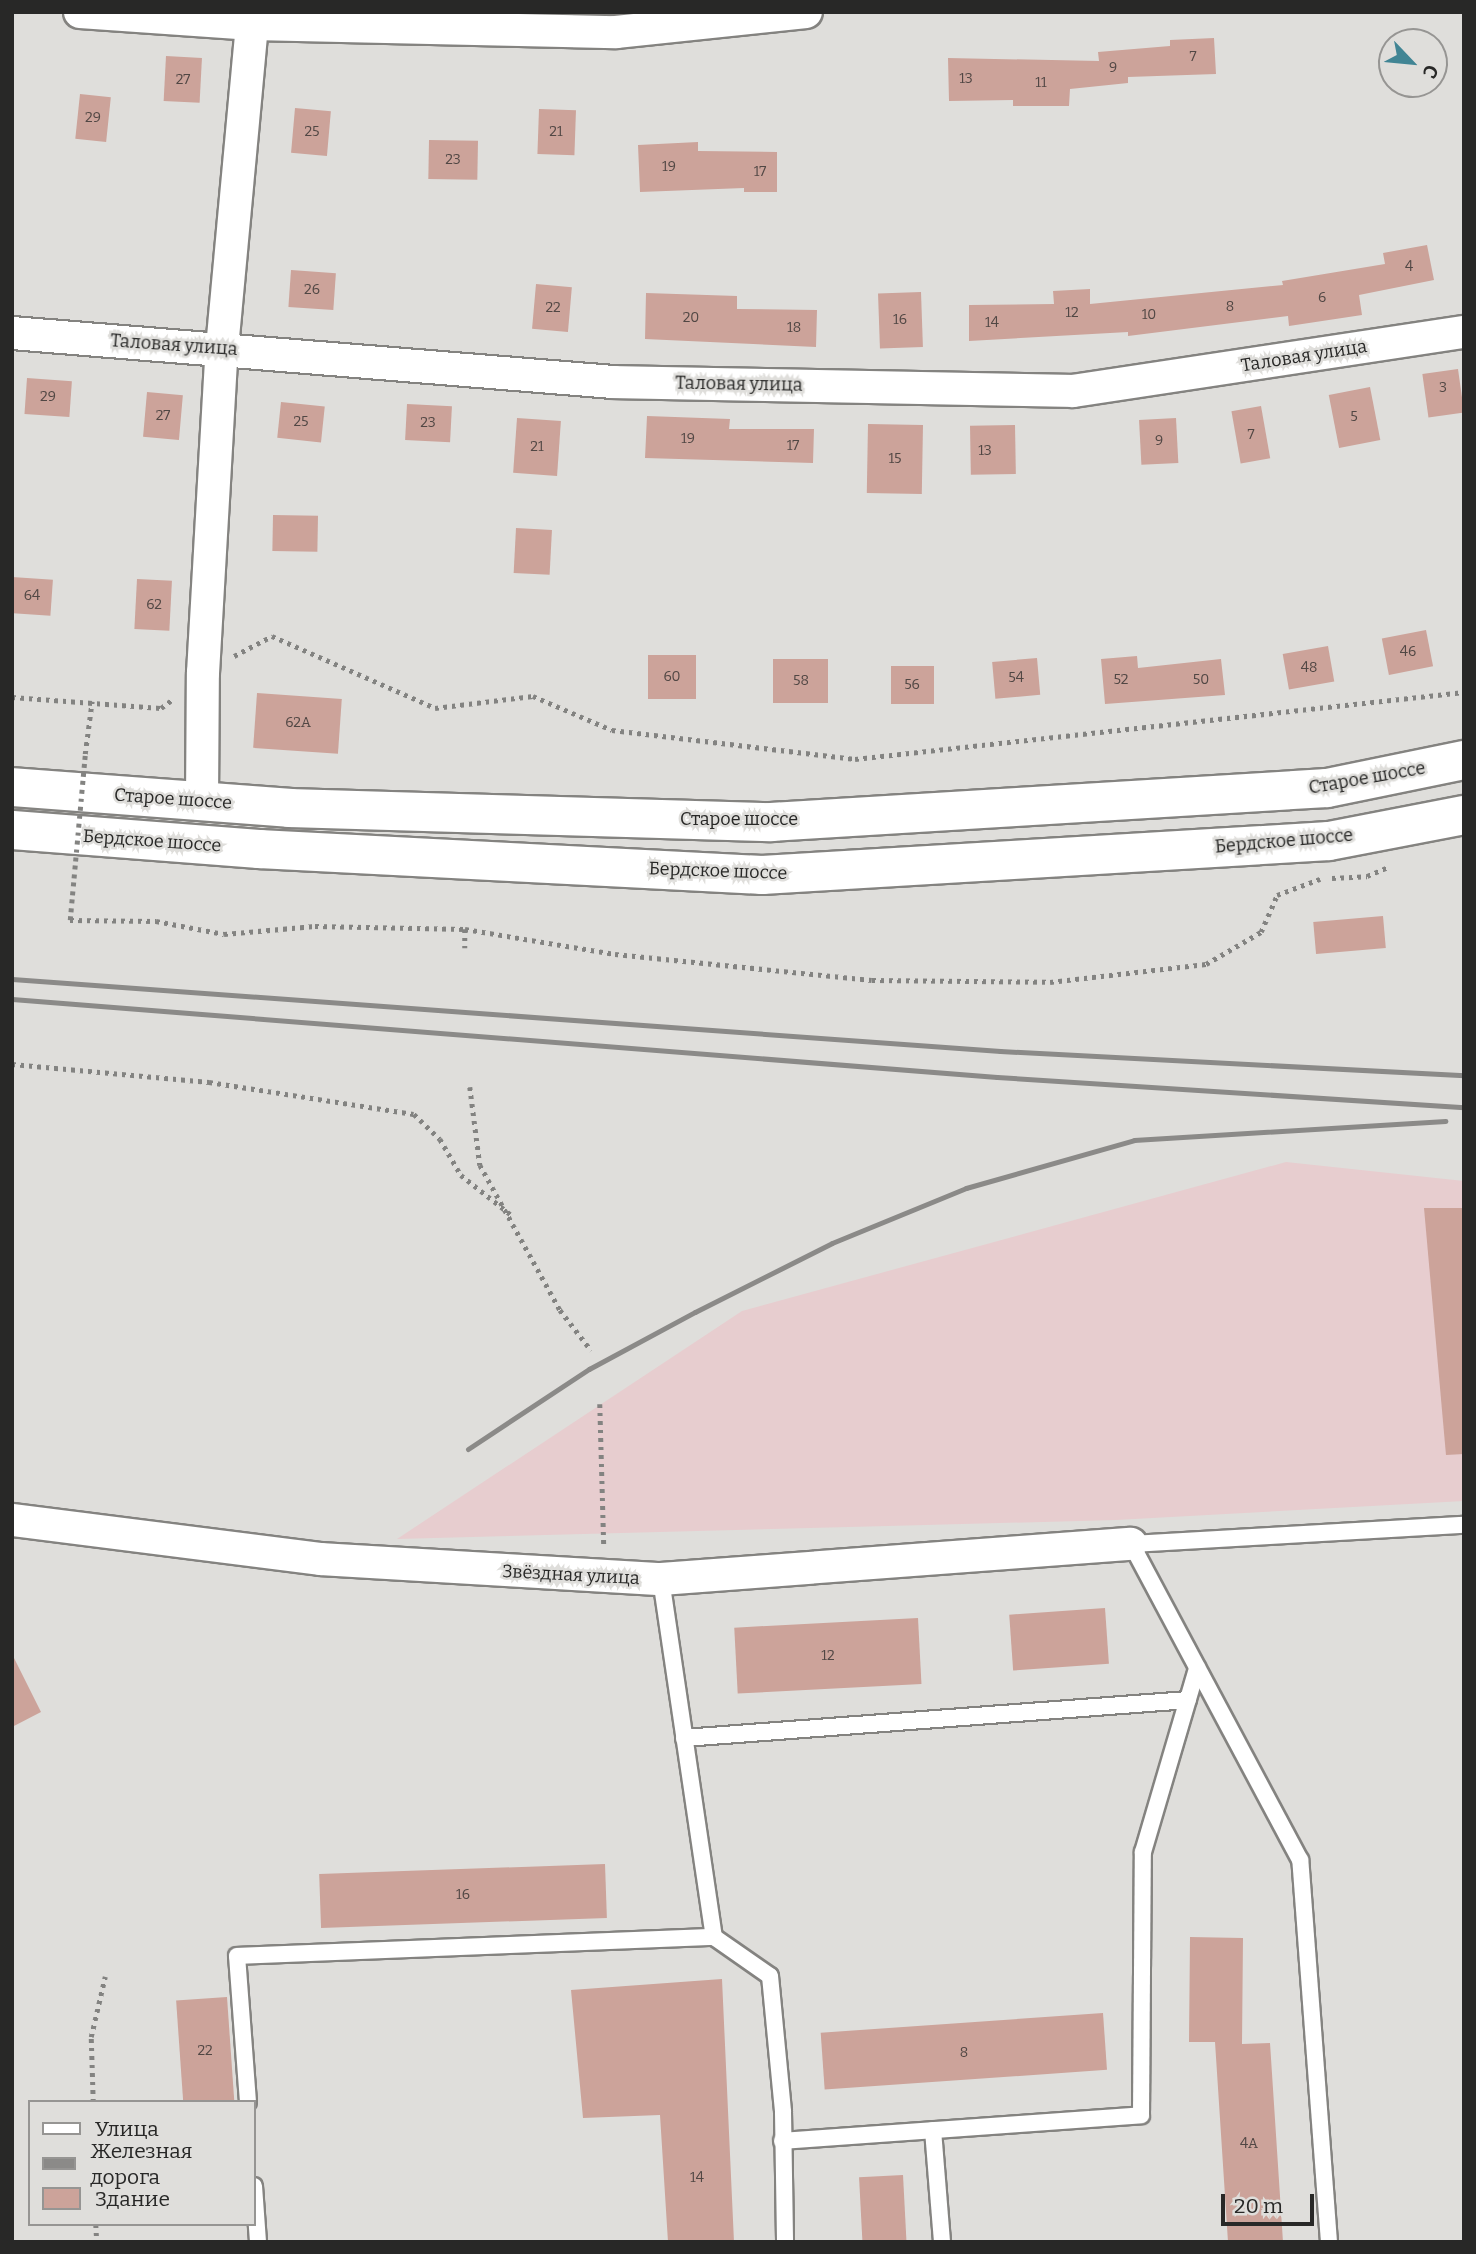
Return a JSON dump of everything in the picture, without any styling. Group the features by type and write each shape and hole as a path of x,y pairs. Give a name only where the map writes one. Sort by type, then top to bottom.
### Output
{"highway":[{"name":"Старое шоссе","path":"12,787 202,801 771,822 1326,788 1464,760"},
{"name":"Бердское шоссе","path":"12,830 259,849 762,875 1329,841 1464,815"}],"street":[{"path":"80,12 616,32 806,12"},
{"path":"202,801 203,673 222,348 253,18"},
{"name":"Таловая улица","path":"12,333 222,348 613,382 1073,391 1464,332"},
{"name":"Звёздная улица","path":"12,1520 320,1559 601,1578 661,1579 1131,1544"}],"lane":[{"path":"1329,2242 1300,1860 1131,1544 1464,1525"},
{"path":"661,1579 714,1937"},
{"path":"782,2141 1141,2115 1143,1852 1197,1668"},
{"path":"684,1738 1188,1700"},
{"path":"248,2100 237,1956 714,1937 771,1976 782,2141 785,2242"},
{"path":"933,2130 942,2242"},
{"path":"256,2214 258,2242"}],"path":[{"path":"12,697 161,708 203,673 272,636 435,708 533,696 612,730 855,759 1464,692"},
{"path":"92,701 70,920 156,921 224,934 315,926 465,929 615,954 872,980 1050,982 1206,964 1261,932 1277,895 1314,880 1367,876 1398,863"},
{"path":"465,929 465,948"},
{"path":"12,1064 209,1082 414,1114 440,1139 461,1175 510,1214"},
{"path":"470,1087 480,1165 510,1214 560,1310 591,1350"},
{"path":"600,1404 604,1551 601,1578"},
{"path":"93,2100 91,2037 105,1977"}],"shaded area":[{"path":"1286,1162 1464,1181 1464,1501 1116,1520 397,1539 742,1311"}],"building":[{"path":"1214,38 1216,74 1128,77 1128,83 1070,89 1069,106 1013,106 1013,100 949,101 948,58 1099,61 1098,52 1170,46 1170,40"},
{"path":"166,56 202,58 200,103 164,101"},
{"path":"80,94 111,97 106,142 75,139"},
{"path":"295,108 331,111 327,156 291,153"},
{"path":"539,109 576,110 574,155 537,154"},
{"path":"429,140 478,141 477,180 428,179"},
{"path":"698,142 698,151 777,152 777,192 744,192 744,188 640,192 638,145"},
{"path":"1427,245 1434,280 1359,295 1362,315 1289,326 1288,316 1128,336 1128,332 969,341 969,305 1054,304 1053,291 1090,289 1090,304 1283,285 1282,281 1385,264 1383,253"},
{"path":"291,270 336,273 333,310 288,307"},
{"path":"536,284 572,287 568,332 532,329"},
{"path":"921,292 923,347 880,348 878,294"},
{"path":"646,293 737,296 737,309 817,310 816,347 645,339"},
{"path":"1458,369 1464,413 1428,418 1422,374"},
{"path":"27,378 72,381 69,417 24,414"},
{"path":"1370,387 1380,440 1339,448 1329,395"},
{"path":"147,392 183,395 179,440 143,437"},
{"path":"281,402 325,407 321,442 277,438"},
{"path":"407,404 452,406 450,442 405,440"},
{"path":"1261,406 1270,458 1241,463 1231,411"},
{"path":"647,416 730,419 729,429 814,429 813,463 645,458"},
{"path":"517,418 561,421 557,476 513,473"},
{"path":"1176,418 1178,463 1141,465 1139,420"},
{"path":"868,424 923,425 922,494 867,493"},
{"path":"1015,425 1016,474 971,475 970,426"},
{"path":"273,515 318,516 317,552 272,551"},
{"path":"516,528 552,530 550,575 514,573"},
{"path":"12,577 53,580 50,616 12,613"},
{"path":"137,579 172,581 169,631 134,629"},
{"path":"1426,630 1433,666 1389,675 1382,639"},
{"path":"1328,646 1334,681 1289,689 1283,654"},
{"path":"648,655 696,655 696,699 648,699"},
{"path":"1137,656 1138,668 1221,659 1225,695 1105,704 1101,659"},
{"path":"1037,658 1040,695 995,699 992,662"},
{"path":"773,659 828,659 828,703 773,703"},
{"path":"891,666 934,666 934,704 891,704"},
{"path":"257,693 342,699 338,754 253,748"},
{"path":"1383,916 1386,948 1316,954 1313,922"},
{"path":"1424,1208 1462,1208 1464,1454 1446,1455"},
{"path":"1105,1608 1109,1664 1013,1671 1009,1615"},
{"path":"918,1618 921,1684 738,1694 734,1628"},
{"path":"12,1654 41,1712 12,1727"},
{"path":"605,1864 607,1918 321,1928 319,1874"},
{"path":"1190,1937 1243,1938 1242,2044 1270,2043 1283,2242 1228,2242 1215,2042 1189,2042"},
{"path":"722,1979 734,2242 668,2242 660,2115 583,2118 571,1990"},
{"path":"227,1997 234,2100 183,2100 176,2001"},
{"path":"1103,2013 1107,2070 825,2090 821,2033"},
{"path":"903,2175 907,2242 862,2242 859,2177"}],"railway":[{"path":"12,979 1000,1051 1464,1075"},
{"path":"12,999 997,1077 1464,1107"},
{"path":"468,1449 589,1369 695,1312 832,1243 966,1188 1134,1140 1445,1121"}]}
